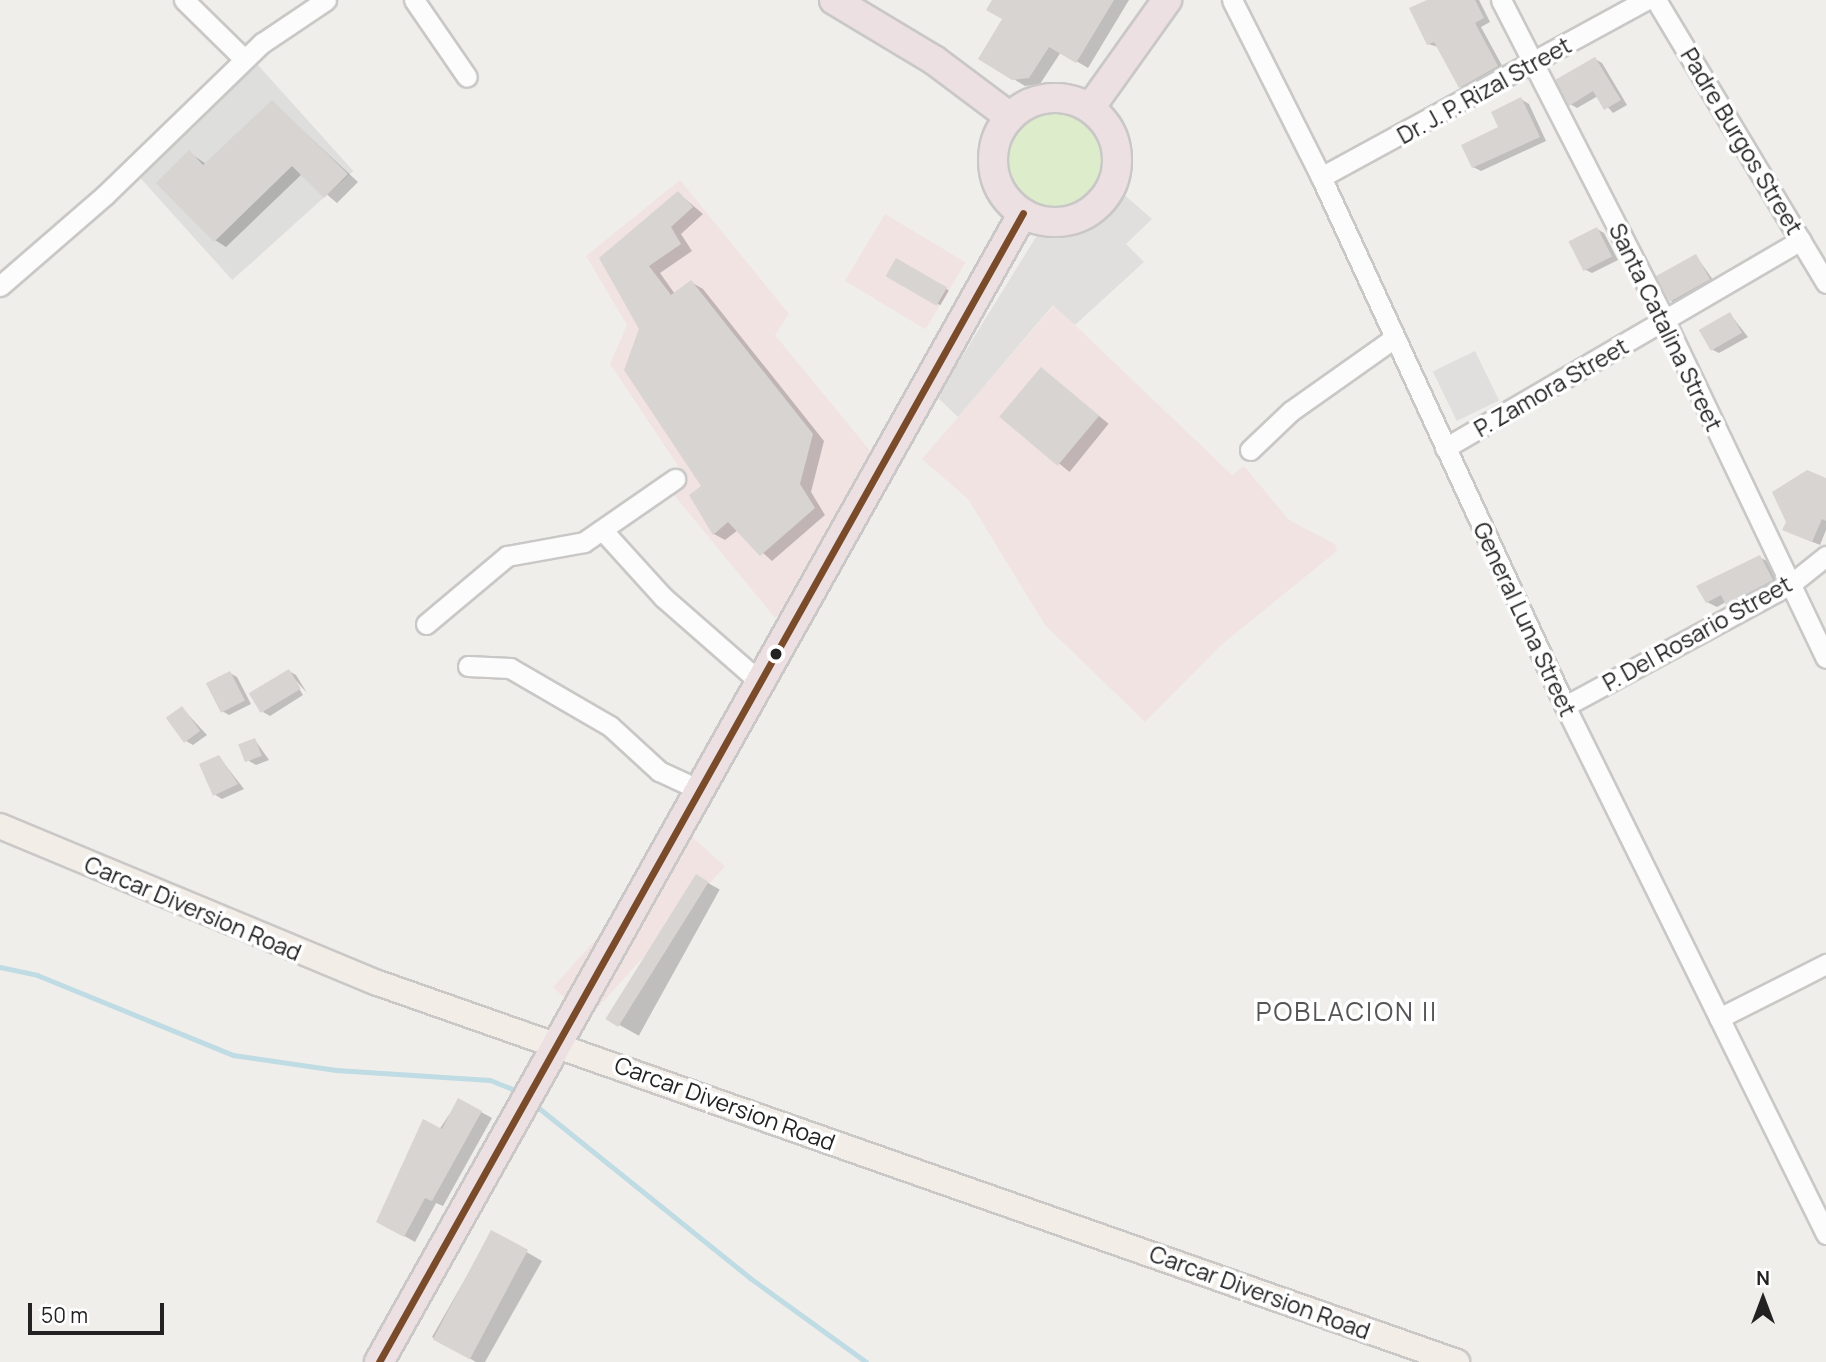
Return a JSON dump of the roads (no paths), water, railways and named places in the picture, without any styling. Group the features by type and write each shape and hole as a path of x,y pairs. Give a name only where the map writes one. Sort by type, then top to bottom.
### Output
{"highway":[{"path":"834,0 934,60 1010,117"},
{"path":"1090,108 1167,0"},
{"path":"1049,98 1070,99 1090,108 1111,131 1116,146 1115,178 1109,193 1085,215 1070,220 1037,220 1023,213 1008,201 993,168 996,140 1010,117 1028,104 1049,98"},
{"path":"379,1362 1023,213"}],"main road":[{"name":"Carcar Diversion Road","path":"0,826 285,947 1457,1362"}],"street":[{"path":"184,0 244,59"},
{"path":"0,286 105,195 244,59 326,0"},
{"path":"414,0 467,77"},
{"name":"General Luna Street","path":"1232,0 1321,177 1565,706 1826,1234"},
{"name":"Santa Catalina Street","path":"1501,0 1665,320 1826,658"},
{"name":"Dr. J. P. Rizal Street","path":"1321,177 1646,0"},
{"name":"Padre Burgos Street","path":"1657,0 1826,283"},
{"name":"P. Zamora Street","path":"1445,448 1801,240"},
{"path":"1250,450 1291,411 1394,338"},
{"path":"426,624 508,556 569,548 604,532 676,479"},
{"path":"604,532 663,597 760,682"},
{"name":"P. Del Rosario Street","path":"1565,706 1791,584 1826,556"},
{"path":"468,666 510,668 610,726 659,771 698,789"},
{"path":"1719,1018 1826,964"}],"waterway":[{"path":"0,967 37,975 233,1055 336,1070 490,1080 519,1092"},
{"path":"535,1105 750,1278 866,1362"}],"district":[{"name":"POBLACION II","path":"1347,1012"}]}
